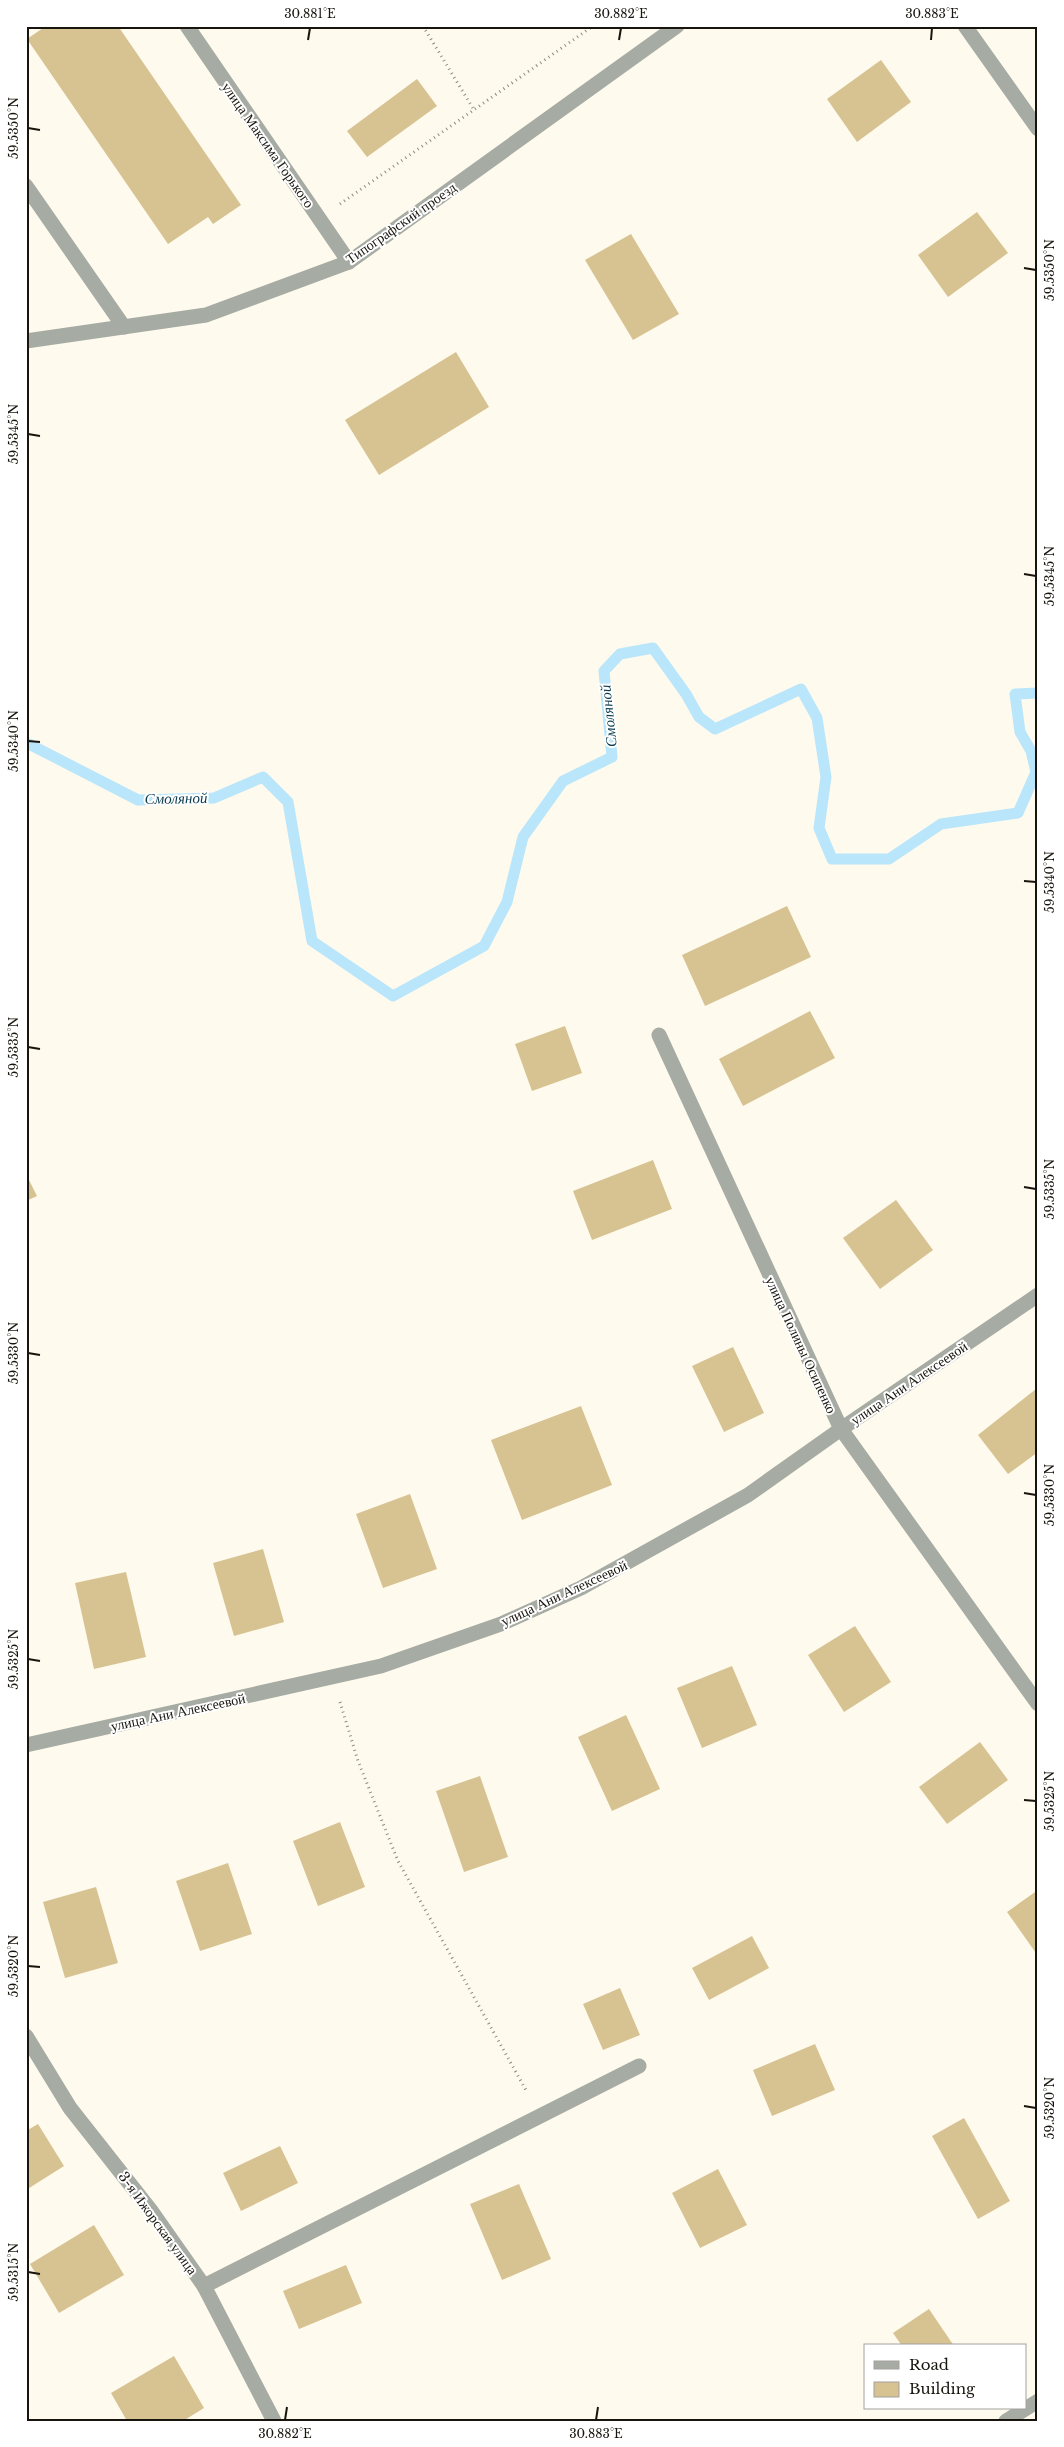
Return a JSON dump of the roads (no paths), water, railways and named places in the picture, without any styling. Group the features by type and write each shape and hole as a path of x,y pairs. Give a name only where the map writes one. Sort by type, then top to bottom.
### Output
{"street":[{"name":"улица Максима Горького","path":"187,26 348,262"},
{"name":"Типографский проезд","path":"26,341 206,315 348,262 677,26"},
{"path":"965,26 1038,130"},
{"path":"26,186 124,327"},
{"name":"улица Полины Осипенко","path":"659,1035 840,1429 1038,1704"},
{"name":"улица Ани Алексеевой","path":"26,1745 382,1666 482,1630 581,1588 748,1495 840,1429 1038,1296"},
{"name":"3-я Ижорская улица","path":"26,2036 70,2108 152,2212 204,2286 274,2421"},
{"path":"204,2286 639,2066"},
{"path":"1026,2408 1038,2401"},
{"path":"1006,2421 1024,2410"}],"waterway":[{"name":"Смоляной","path":"26,746 29,744 138,800 214,798 263,777 288,802 312,941 393,996 484,946 507,902 523,837 563,781 612,757 604,671 620,654 653,648 686,694 699,717 715,729 801,689 817,718 826,777 819,828 832,859 889,859 941,824 1018,813 1036,772 1031,751 1020,732 1015,694 1038,693"}]}
